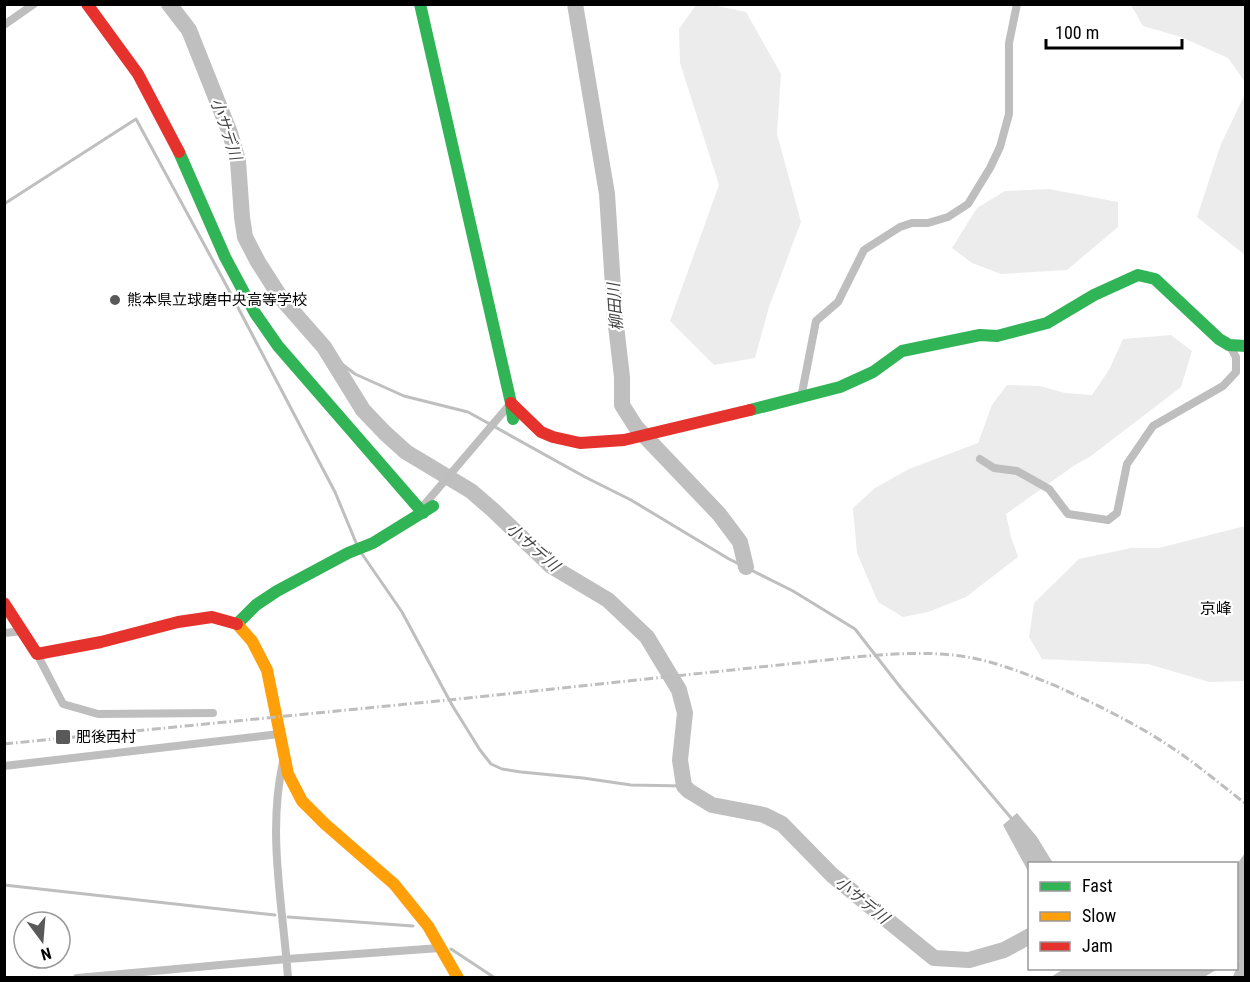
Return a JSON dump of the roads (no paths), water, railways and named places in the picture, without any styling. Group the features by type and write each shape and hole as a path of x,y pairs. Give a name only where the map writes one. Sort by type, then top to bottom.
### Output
{"street":[{"path":"4,25 34,4"},
{"path":"87,4 138,74 177,148 225,257 255,313 278,346 428,509"},
{"path":"420,4 513,419"},
{"path":"801,398 816,321 837,303 864,250 880,238 906,225 928,223 948,217 968,204 990,168 1000,147 1009,114 1009,43 1017,4"},
{"path":"511,403 520,409 540,432 569,441 599,444 633,439 840,387 873,372 902,351 980,335 997,336 1047,323 1094,295 1138,275 1155,279 1210,332 1229,345 1236,357 1236,372 1222,386 1153,426 1127,464 1117,513 1108,520 1068,514 1049,489 1017,471 994,468 981,459"},
{"path":"1229,345 1245,346"},
{"path":"428,509 424,505 511,403"},
{"path":"237,624 256,605 277,591 348,553 373,543 428,509"},
{"path":"4,603 24,631 63,704 98,714 213,713"},
{"path":"37,654 101,642 178,622 212,617 237,624 252,641 267,670 288,774 302,801 394,885 428,926 458,978"},
{"path":"4,633 24,631"},
{"path":"4,766 279,734"},
{"path":"284,758 276,827 276,863 288,978"},
{"path":"77,978 440,948"}],"waterway":[{"name":"小サデ川","path":"169,4 189,30 230,133 238,161 245,237 281,298 324,347 363,410 385,433 406,452 471,491 551,566 608,600 647,637 679,690 685,713 680,760 684,786 712,805 764,815 782,824 832,875 934,958 969,960 1004,950 1028,937"},
{"name":"柳田川","path":"575,4 607,194 615,317 622,377 622,405 636,427 719,514 740,542 746,567"},
{"path":"4,204 136,119 335,492 357,545"},
{"path":"324,347 355,374 404,396 468,412 631,500 729,559 793,591 855,629 901,688 1012,819"},
{"path":"360,551 402,612 452,705 491,764 502,769 521,772 631,785 684,786"},
{"path":"4,885 275,915"},
{"path":"288,917 413,926"},
{"path":"451,949 495,978"}],"railway":[{"path":"4,744 845,658 925,653 973,658 1005,667 1089,701 1169,746 1246,804"}],"place":[{"name":"熊本県立球磨中央高等学校","path":"115,300"},
{"name":"肥後西村","path":"63,737"}],"district":[{"name":"京峰","path":"1216,608"}]}
